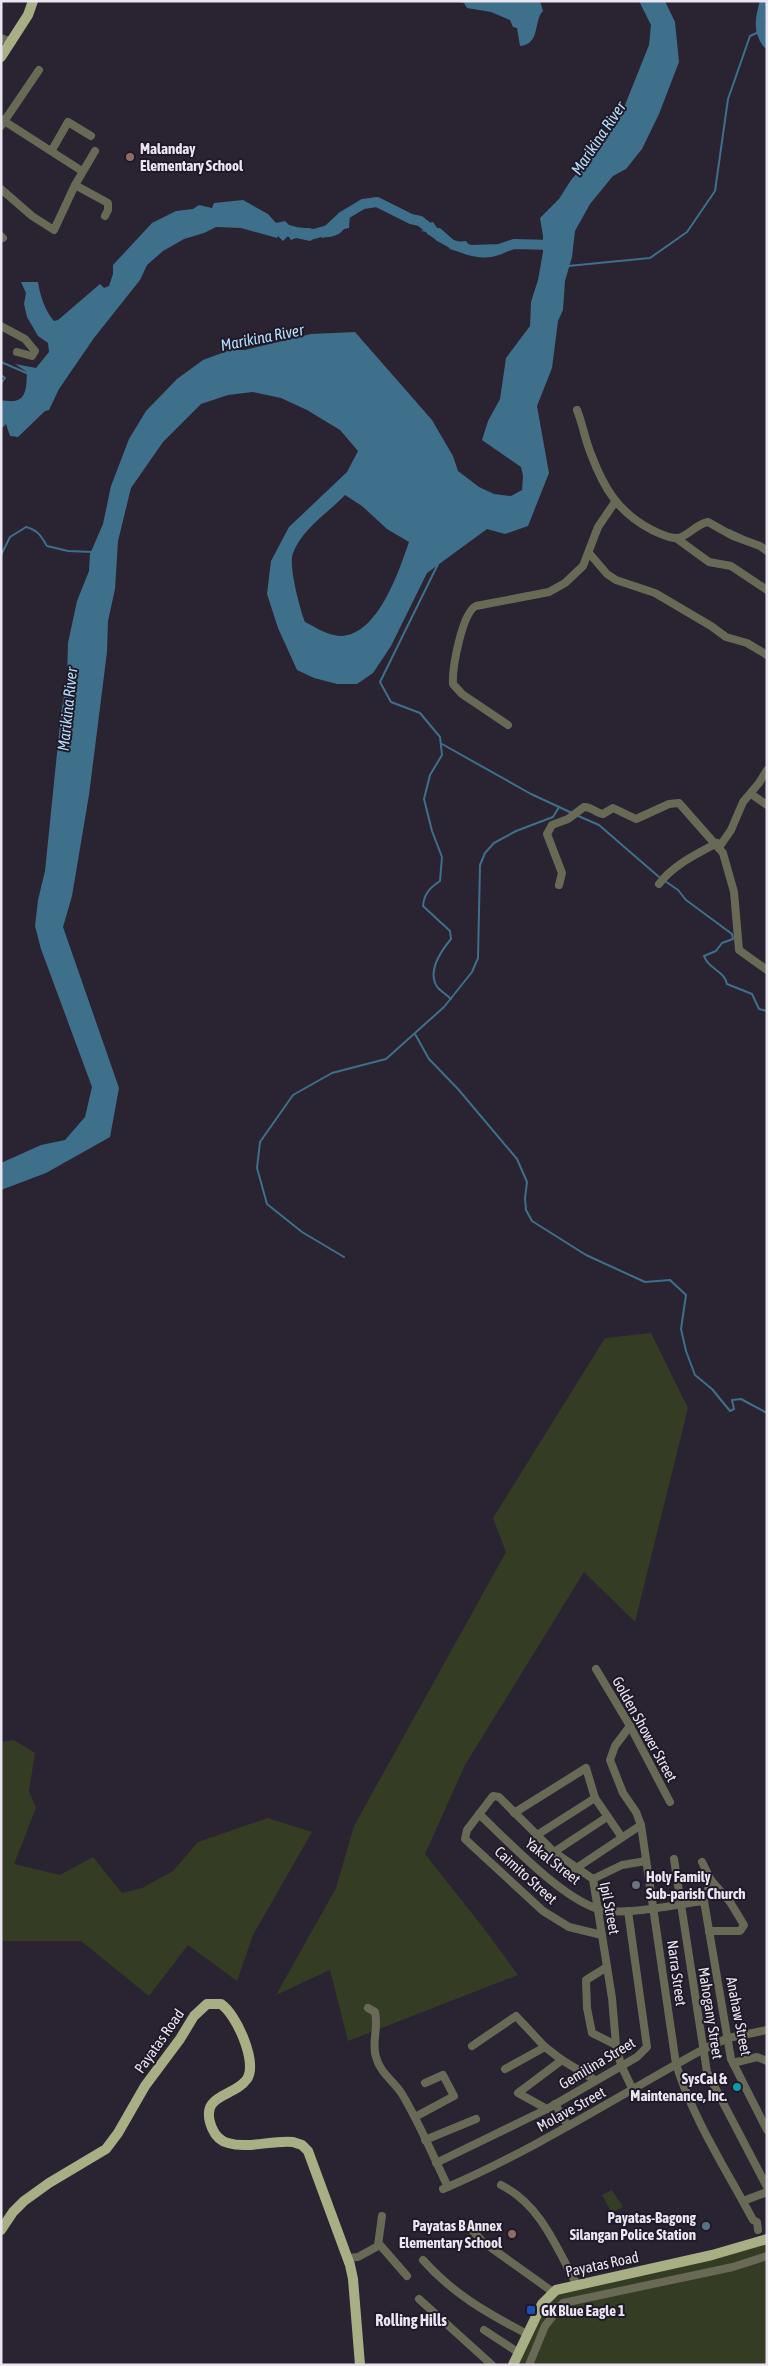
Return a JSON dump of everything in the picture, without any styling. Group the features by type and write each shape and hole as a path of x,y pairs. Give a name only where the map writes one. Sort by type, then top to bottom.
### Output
{"main road":[{"path":"1,57 28,15 33,1"},
{"name":"Payatas Road","path":"1,2230 24,2200 110,2145 145,2086 180,2039 194,2016 207,2004 216,2003 224,2006 232,2016 250,2056 251,2064 247,2079 218,2098 211,2106 209,2118 214,2134 229,2144 288,2142 302,2144 310,2155 349,2258 354,2279 360,2365"},
{"name":"Payatas Road","path":"513,2365 542,2304 553,2292 712,2255 763,2236"}],"street":[{"path":"1,38 12,42"},
{"path":"39,70 2,122 52,150 82,171"},
{"path":"52,150 68,122 91,136"},
{"path":"1,189 32,216 54,230 82,171 95,151"},
{"path":"75,185 108,203 108,210 105,216"},
{"path":"1,326 25,339 34,349 33,356 17,352"},
{"path":"577,410 591,454 615,502 641,524 676,538 709,562 731,566 767,590"},
{"path":"508,725 462,694 453,684 455,661 468,613 476,606 552,591 565,583 579,570 589,553 598,526 615,502"},
{"path":"676,538 681,537 692,528 708,522 733,536 760,546 767,551"},
{"path":"589,553 607,574 616,580 660,596 711,626 716,631 747,643 767,655"},
{"path":"659,884 667,875 696,853 718,845 731,830 743,802 751,794 767,770"},
{"path":"751,794 767,805"},
{"path":"559,884 562,873 551,846 548,829 552,825 574,815 584,807 590,807 595,812 603,814 613,808 636,819 669,804 678,802 718,845 734,892 739,950 767,970"},
{"name":"Golden Shower Street","path":"596,1669 630,1726 670,1802"},
{"name":"Narra Street","path":"630,1726 614,1746 610,1760 623,1793 636,1812 641,1825 676,2064 683,2086 763,2236"},
{"path":"514,1812 586,1768 594,1798 621,1836"},
{"name":"Ipil Street","path":"464,1838 479,1814 495,1795 554,1852 593,1879 607,1967 616,2045 621,2065 633,2090"},
{"path":"537,1835 594,1798"},
{"name":"Yakal Street","path":"479,1814 532,1865 562,1888 598,1909 628,1910 704,1900"},
{"path":"554,1852 608,1817"},
{"path":"575,1868 621,1836 641,1825"},
{"name":"Caimito Street","path":"464,1838 543,1911 570,1927 602,1935"},
{"name":"Mahogany Street","path":"674,1859 702,2050 707,2072 767,2187"},
{"path":"593,1879 622,1865 646,1861"},
{"path":"702,1862 711,1880 730,1902 744,1925 744,1929 740,1931 709,1931"},
{"path":"704,1900 711,1880"},
{"name":"Anahaw Street","path":"704,1900 733,2063 765,2124"},
{"name":"Gemilina Street","path":"436,2163 547,2109 641,2054 647,2047 648,2041 628,1910"},
{"path":"607,1967 586,1980 586,2001 592,2033 616,2045"},
{"path":"368,2008 375,2012 378,2025 374,2049 377,2061 382,2071 402,2093 436,2163"},
{"path":"472,2046 516,2016 545,2047 595,2080"},
{"name":"Molave Street","path":"436,2163 445,2188 490,2168 702,2050 728,2038 755,2031 767,2031"},
{"path":"505,2069 545,2047"},
{"path":"733,2063 757,2057 767,2061"},
{"path":"547,2109 518,2093 562,2060"},
{"path":"415,2117 454,2096 443,2075 425,2084"},
{"path":"555,2104 568,2126"},
{"path":"425,2140 476,2118"},
{"path":"501,2185 516,2193 540,2219 577,2285"},
{"path":"744,2201 767,2192"},
{"path":"378,2245 382,2216"},
{"path":"470,2228 483,2242 553,2292"},
{"path":"349,2258 358,2257 378,2245"},
{"path":"378,2245 381,2245 407,2276"},
{"path":"529,2365 545,2326 563,2302 733,2267 767,2256"},
{"path":"423,2260 441,2280 455,2291 490,2315 527,2334"},
{"path":"419,2299 492,2365"},
{"path":"484,2330 519,2353"}],"green space":[{"path":"651,1333 688,1408 635,1622 584,1572 465,1765 425,1854 518,1975 348,2041 330,1970 276,1995 336,1888 354,1826 506,1552 493,1518 605,1338"},
{"path":"14,1740 35,1753 29,1791 36,1808 14,1864 60,1875 93,1857 122,1893 142,1888 173,1871 198,1842 268,1818 312,1832 253,1935 237,1981 188,1945 149,1996 81,1941 1,1941 1,1742"},
{"path":"612,2190 623,2207 612,2213 602,2195"},
{"path":"767,2239 767,2365 513,2365 550,2295"}],"water":[{"path":"454,1 540,1 543,11 538,20 534,37 527,44 520,46 517,28 513,27 510,20 491,12 467,8 464,3"},
{"name":"Marikina River","path":"639,1 665,1 675,22 679,62 659,114 642,149 626,169 613,176 590,204 575,231 572,257 565,281 563,310 558,321 552,368 537,406 549,473 528,526 505,534 487,529 427,573 391,646 373,673 357,684 337,684 314,678 297,670 278,628 267,594 271,561 289,527 347,472 358,451 340,430 307,410 281,398 253,392 228,395 201,404 163,442 131,488 118,541 115,589 108,621 107,652 89,795 72,896 63,927 119,1088 110,1137 46,1173 1,1190 1,1163 41,1145 65,1140 85,1117 92,1087 41,949 35,926 38,900 45,871 61,714 67,677 68,643 77,601 89,571 90,554 103,524 111,486 129,439 146,411 177,379 203,360 230,350 245,350 311,334 355,332 432,420 453,456 458,471 479,487 494,494 511,496 522,490 523,476 521,467 482,440 488,421 500,399 506,358 530,326 531,302 538,280 543,252 540,218 559,199 571,180 600,147 623,110 649,45 651,25","holes":["345,495 362,506 387,529 409,542 393,584 376,613 366,625 354,633 336,636 305,622 293,577 293,553 297,544 309,529"]},
{"path":"243,200 268,214 276,223 285,221 289,225 297,227 294,230 299,235 306,231 305,228 309,228 322,235 340,224 349,208 354,211 362,209 355,214 350,214 349,228 334,236 322,238 321,235 310,241 296,238 291,240 288,236 283,241 278,236 277,238 241,228 216,227 184,239 163,251 147,265 140,280 94,338 59,389 49,410 45,411 18,437 10,436 6,424 1,429 1,401 20,399 25,391 27,372 15,364 36,368 49,352 48,343 38,336 27,317 24,304 26,293 21,282 38,282 48,313 54,321 58,320 100,284 104,288 109,286 113,274 113,265 152,223 176,211 193,209 199,205 212,208 214,203"},
{"path":"433,222 437,228 440,228 456,242 466,241 469,245 464,247 466,250 473,252 477,249 486,249 487,251 500,250 506,246 508,251 483,258 456,251 437,241 427,234 428,232 420,231 429,229 429,223"}],"waterway":[{"path":"765,1 761,17 761,28 767,43"},
{"path":"568,266 650,258 687,232 715,191 728,99 750,36 761,31"},
{"path":"285,231 314,234 328,230 343,216 363,204 377,202 411,219 420,221 439,236"},
{"path":"453,245 471,250 499,249 514,244 552,245"},
{"path":"1,362 29,374"},
{"path":"1,375 5,378 1,383"},
{"path":"1,555 10,537 26,527 39,534 47,546 68,551 92,552"},
{"path":"729,530 742,536"},
{"path":"438,564 380,682 391,702 420,713 440,737 442,755 430,775 424,799 432,831 442,857 440,881 428,891 423,906 450,931 451,939 436,962 434,975 438,988 451,999"},
{"path":"442,744 531,794 572,813"},
{"path":"344,1257 302,1232 267,1204 257,1168 260,1142 293,1095 332,1073 386,1059 444,1007 472,972 478,958 480,865 485,853 494,843 516,831 553,817 559,807"},
{"path":"576,815 599,825 659,877"},
{"path":"665,881 678,890 686,900 732,934 733,939 722,943 716,951 704,956 709,964 723,976 727,984 752,994 759,1009 767,1011"},
{"path":"415,1034 429,1059 458,1089 517,1159 527,1182 526,1210 532,1221 586,1255 645,1282 670,1280 686,1295 681,1329 686,1351 695,1375 712,1389 730,1411 734,1409 732,1400 741,1399 767,1413"}],"place":[{"name":"Malanday Elementary School","path":"130,157"},
{"name":"Holy Family Sub-parish Church","path":"636,1885"},
{"name":"SysCal & Maintenance, Inc.","path":"737,2087"},
{"name":"Payatas-Bagong Silangan Police Station","path":"706,2226"},
{"name":"Payatas B Annex Elementary School","path":"512,2234"},
{"name":"GK Blue Eagle 1","path":"531,2310"}],"district":[{"name":"Rolling Hills","path":"411,2320"}]}
